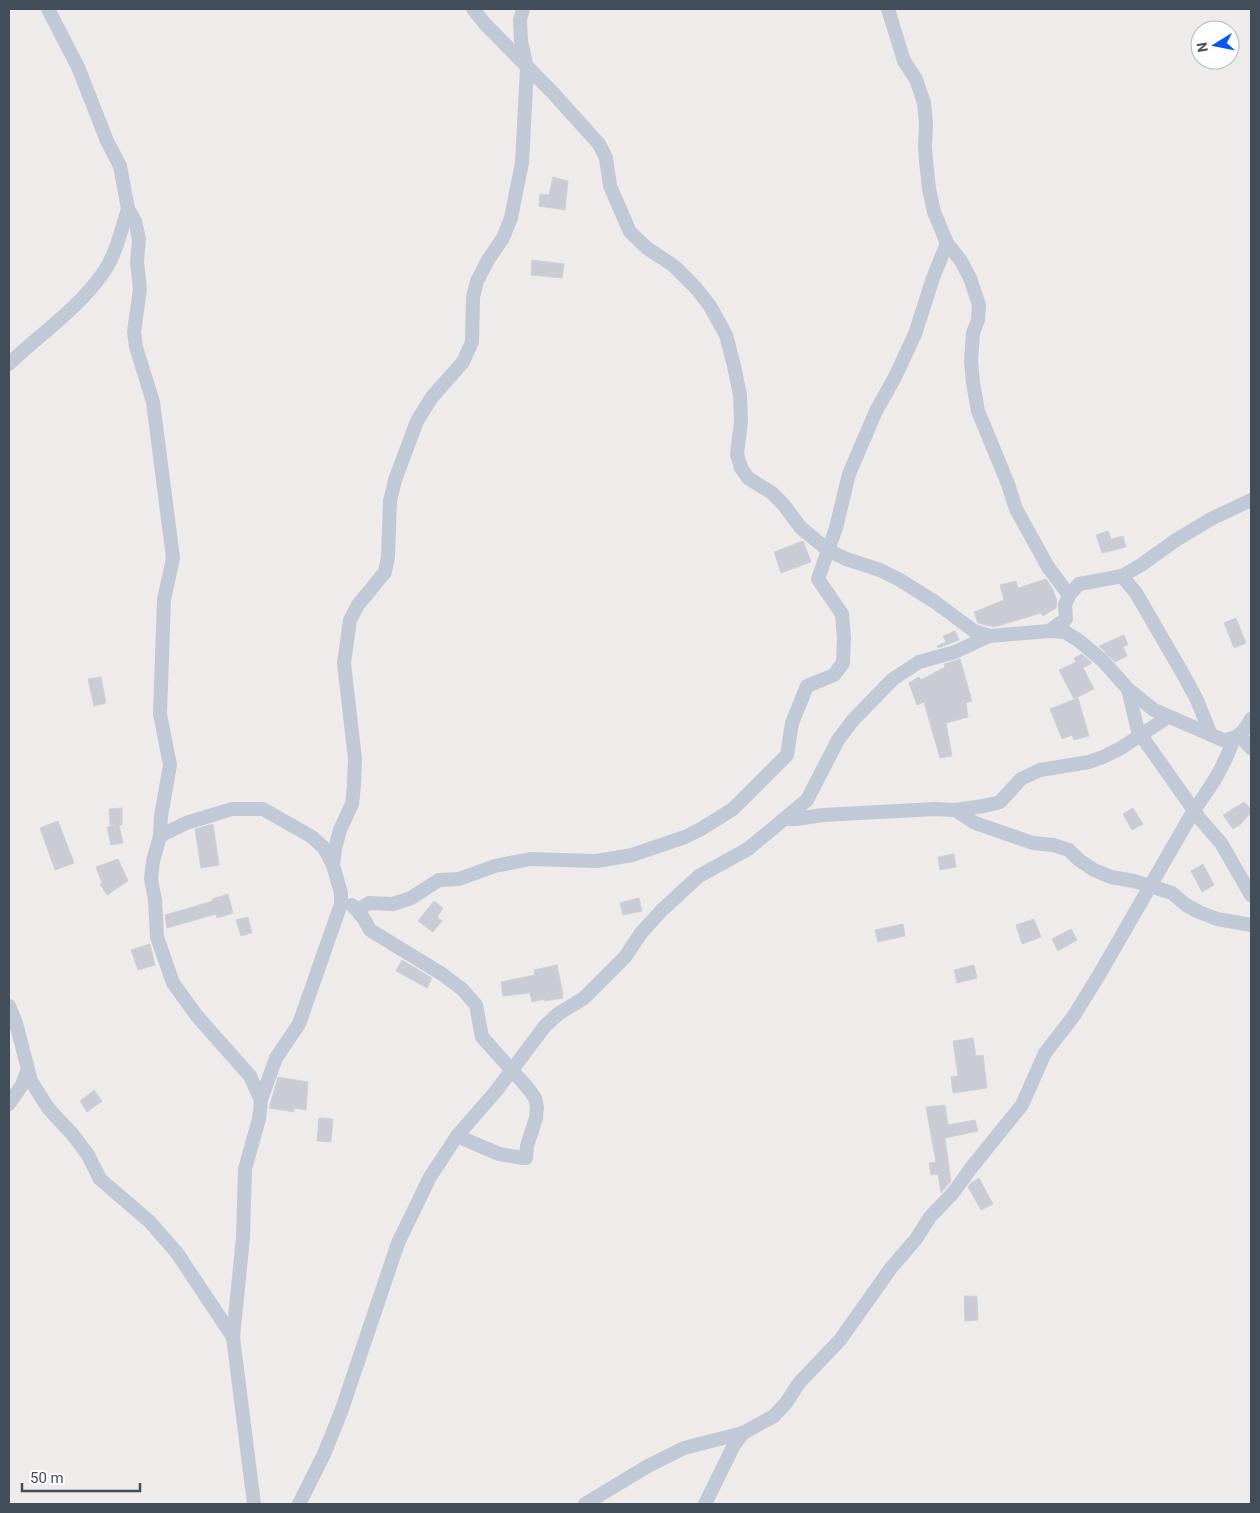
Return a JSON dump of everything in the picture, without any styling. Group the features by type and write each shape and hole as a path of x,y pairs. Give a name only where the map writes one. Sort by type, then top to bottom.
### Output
{"street":[{"path":"48,9 78,67 107,142 120,166 128,209 135,221 139,239 137,262 140,288 135,326 136,347 153,402 173,558 164,600 160,714 170,765 161,816 160,836 153,861 151,879 155,900 157,937 173,983 197,1016 250,1076 261,1100"},
{"path":"474,9 486,25 553,93 599,144 606,158 610,186 630,232 647,248 674,266 696,288 710,306 726,335 734,366 740,395 741,421 737,454 741,468 748,478 772,493 801,528 828,550 846,559 880,570 900,580 935,602 974,631 989,636"},
{"path":"333,866 340,830 352,804 354,786 355,759 344,664 350,620 358,605 385,572 388,557 390,501 395,480 417,421 432,397 463,362 472,342 473,297 477,281 503,238 512,218 522,163 527,68 521,41 520,20 523,9"},
{"path":"888,9 904,61 916,79 924,103 926,123 925,147 929,189 934,212 947,243 970,278 979,305 978,320 973,333 971,360 978,411 1008,484 1016,509 1048,567 1069,594"},
{"path":"9,364 70,310 104,273 117,243 128,209"},
{"path":"357,910 369,903 393,904 411,898 439,880 459,879 495,866 530,859 597,861 632,854 685,837 733,809 787,755 792,723 807,686 834,676 844,663 842,614 818,579 836,528 849,474 876,411 895,377 915,334 933,278 947,243"},
{"path":"1049,631 1066,619 1065,605 1069,594 1079,584 1122,576 1141,566 1176,540 1211,519 1251,500"},
{"path":"1122,576 1136,593 1183,674 1197,700 1211,735"},
{"path":"299,1504 324,1454 341,1412 398,1244 430,1177 457,1136 512,1071 544,1026 589,993 625,957 641,933 656,916 682,891 700,876 748,848 807,800 838,740 853,720 893,679 919,662 955,652 989,636 1049,631 1065,632 1102,660 1128,690 1154,710 1223,740 1244,729"},
{"path":"1128,690 1138,730 1194,810 1221,843 1251,896"},
{"path":"785,819 832,814 935,809 955,810 1000,802 1021,779 1040,770 1089,762 1103,757 1121,748 1168,717"},
{"path":"1244,729 1251,748"},
{"path":"585,1504 631,1475 684,1448 743,1433 774,1416 786,1403 799,1383 840,1340 930,1217 953,1192 1022,1104 1046,1053 1073,1017 1151,887 1194,810 1210,789 1228,754 1244,729"},
{"path":"160,836 186,823 232,809 263,809 312,837 324,848 333,866 341,893 341,904 299,1024 276,1058 261,1100 259,1119 245,1169 243,1238 233,1337 254,1504"},
{"path":"955,810 975,823 1033,843 1053,844 1069,850 1079,860 1094,870 1111,877 1134,881 1172,893 1186,905 1217,919 1251,925"},
{"path":"341,904 351,904 370,930 442,974 462,989 476,1005 482,1037 535,1098 537,1107 536,1118 527,1146 526,1158 499,1154 457,1136"},
{"path":"9,1006 16,1023 27,1071 48,1108 73,1135 88,1155 100,1179 150,1222 177,1253 233,1337"},
{"path":"9,1104 22,1085 27,1071"},
{"path":"705,1504 732,1447 743,1433"}],"building":[{"path":"553,177 568,181 565,210 539,206 540,194 549,195"},
{"path":"532,260 564,264 562,278 531,275"},
{"path":"1108,531 1111,539 1123,536 1126,547 1102,553 1096,535"},
{"path":"803,541 811,562 781,573 774,552"},
{"path":"1046,579 1057,601 1056,608 1043,616 1041,613 994,627 978,623 974,612 1004,600 1000,585 1016,581 1018,588"},
{"path":"1236,618 1246,643 1234,648 1224,623"},
{"path":"955,631 959,640 938,648 937,646 946,642 943,636"},
{"path":"1124,635 1128,645 1123,647 1127,656 1115,662 1099,646"},
{"path":"1082,654 1092,663 1083,668 1094,689 1074,699 1059,670 1076,662 1074,658"},
{"path":"960,659 972,701 966,703 968,717 946,723 952,756 940,758 924,702 917,705 909,683 919,677 921,680 945,667 944,664"},
{"path":"101,677 106,703 94,706 88,679"},
{"path":"1078,698 1089,736 1074,740 1072,735 1062,739 1050,709"},
{"path":"1244,802 1251,809 1251,812 1241,824 1233,829 1223,815"},
{"path":"122,808 122,825 119,825 123,843 111,845 107,827 115,825 110,825 109,809"},
{"path":"1133,808 1143,824 1132,830 1123,814"},
{"path":"58,821 74,863 55,870 40,828"},
{"path":"213,824 219,865 201,868 195,829"},
{"path":"954,854 956,867 940,870 938,857"},
{"path":"118,859 128,881 107,895 100,884 102,883 96,867"},
{"path":"1203,864 1214,885 1202,892 1191,871"},
{"path":"228,894 233,913 217,918 216,914 167,928 165,915 213,901 212,899"},
{"path":"639,898 642,911 623,915 620,903"},
{"path":"434,901 443,908 437,917 442,921 433,932 418,921"},
{"path":"248,917 252,933 241,936 236,920"},
{"path":"1034,919 1041,937 1022,944 1016,925"},
{"path":"903,924 905,936 878,942 875,930"},
{"path":"1071,929 1077,940 1058,951 1052,939"},
{"path":"150,944 155,965 138,970 131,950"},
{"path":"402,960 432,978 427,988 396,971"},
{"path":"557,965 563,998 532,1002 530,993 503,996 501,982 535,975 534,970"},
{"path":"974,965 977,978 957,983 954,970"},
{"path":"973,1038 976,1056 983,1055 987,1088 953,1093 951,1077 958,1076 953,1041"},
{"path":"278,1077 308,1082 306,1110 294,1108 294,1112 269,1108"},
{"path":"94,1090 102,1101 87,1112 80,1101"},
{"path":"945,1105 948,1125 975,1120 978,1131 945,1138 951,1181 941,1193 938,1174 931,1175 929,1163 936,1162 926,1107"},
{"path":"319,1118 333,1119 331,1142 317,1141"},
{"path":"979,1178 993,1204 981,1210 968,1187"},
{"path":"964,1296 977,1296 978,1320 965,1321"}]}
